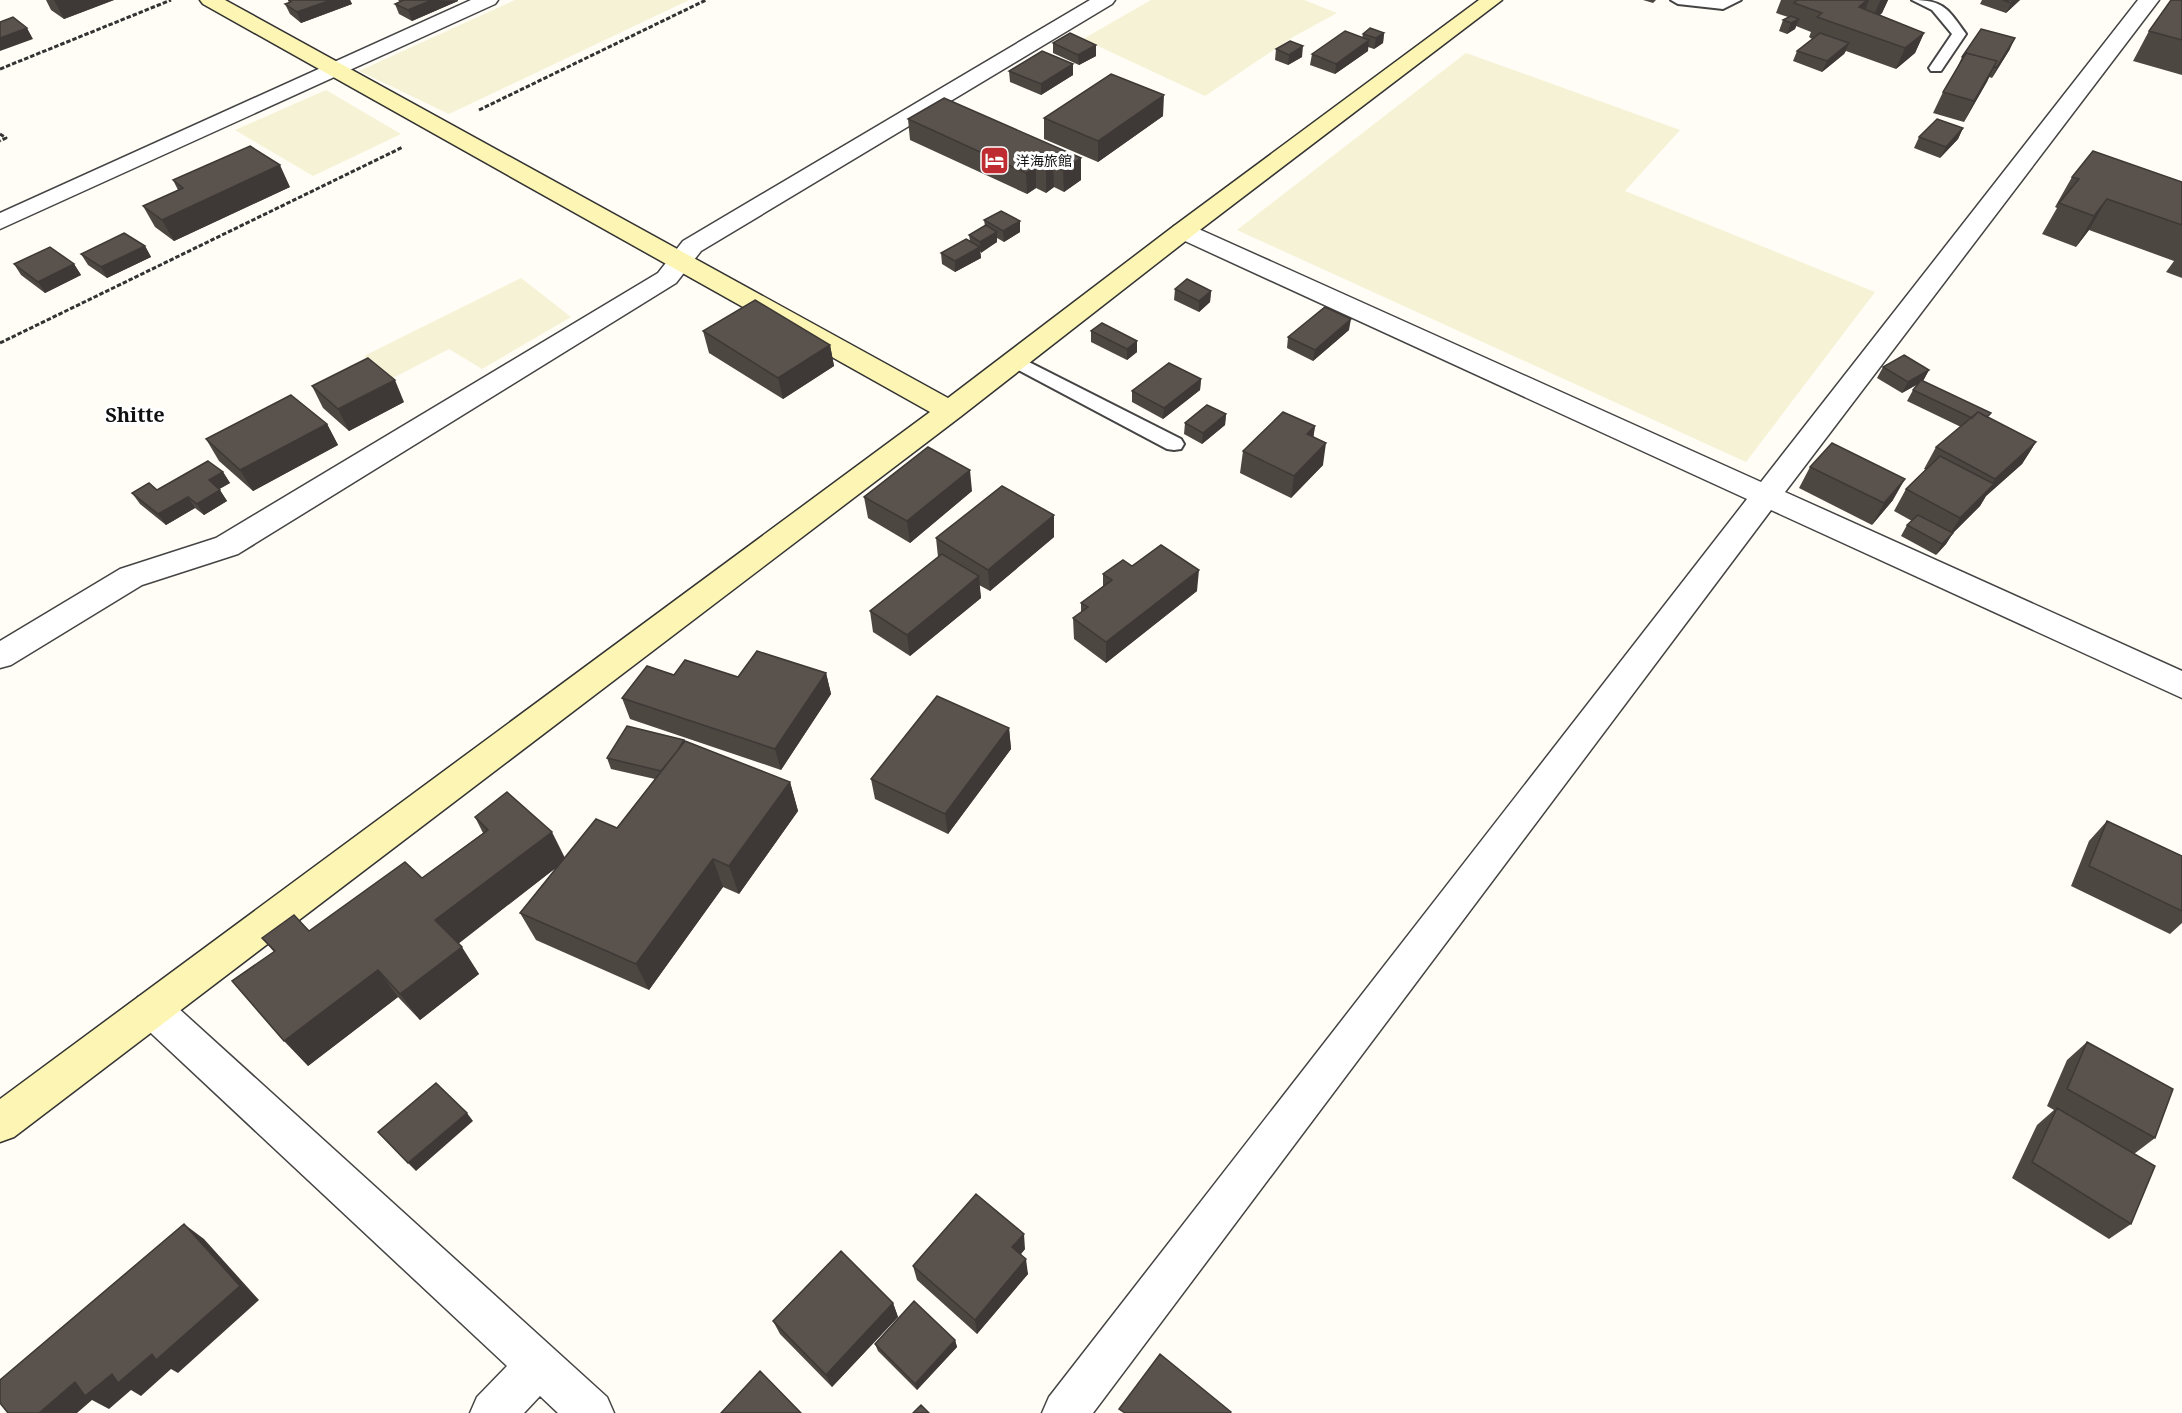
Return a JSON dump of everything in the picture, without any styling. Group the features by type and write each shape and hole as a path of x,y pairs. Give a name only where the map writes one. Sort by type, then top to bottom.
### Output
{"street":[{"path":"210,0 950,411"},
{"path":"0,222 488,0"},
{"path":"0,656 131,577 227,546 667,278 692,246 1105,0"},
{"path":"0,1123 950,411 1183,231 1492,0"},
{"path":"1065,1413 1766,496 2149,0"},
{"path":"1183,231 2182,685"},
{"path":"152,1010 591,1413"},
{"path":"493,1413 539,1365"}],"lane":[{"path":"1678,0 1723,5 1734,0"},
{"path":"1919,0 1937,7 1959,34 1936,68"},
{"path":"1015,361 1174,444"}],"path":[{"path":"0,69 171,0"},
{"path":"0,344 706,0"},
{"path":"0,134 6,138 0,141"}],"shaded area":[{"path":"515,0 689,0 449,114 359,71"},
{"path":"1151,0 1304,0 1337,13 1293,37 1205,96 1083,39"},
{"path":"1466,53 1680,130 1625,191 1875,292 1746,462 1237,230"},
{"path":"326,90 401,134 313,176 235,130"},
{"path":"521,278 571,317 482,369 449,349 391,379 364,356"}],"building":[{"path":"289,0 331,0 297,12 285,4 291,2"},
{"path":"404,0 432,0 408,10 395,4"},
{"path":"1797,0 1867,0 1859,7 1924,33 1905,48 1817,17 1822,13 1794,3"},
{"path":"2171,0 2182,0 2182,40 2149,31"},
{"path":"1791,16 1799,19 1791,23 1783,20"},
{"path":"13,17 27,28 0,38 0,22"},
{"path":"1370,28 1384,33 1376,38 1363,34"},
{"path":"1981,29 2015,38 1997,67 1994,66 1997,61 1966,53 1962,57"},
{"path":"1345,31 1369,40 1336,64 1312,54"},
{"path":"1070,33 1096,45 1078,55 1053,43"},
{"path":"1820,33 1849,43 1827,61 1797,51"},
{"path":"1290,41 1303,46 1289,55 1276,49"},
{"path":"1042,51 1073,64 1041,84 1009,71"},
{"path":"1966,53 1997,61 1974,101 1943,92"},
{"path":"1111,74 1164,95 1098,141 1044,118"},
{"path":"944,98 1081,158 1063,170 1053,166 1046,171 1036,167 1026,173 908,119"},
{"path":"1937,119 1963,128 1946,147 1919,137"},
{"path":"250,146 280,165 162,220 143,206 183,188 173,180"},
{"path":"2093,151 2182,182 2182,225 2107,199 2094,216 2059,203 2079,179 2072,177"},
{"path":"1001,211 1020,221 1003,231 984,220"},
{"path":"986,225 997,232 980,242 969,235"},
{"path":"124,233 145,246 101,267 81,254"},
{"path":"966,239 980,247 955,261 941,253"},
{"path":"50,247 74,264 38,282 14,264"},
{"path":"1187,279 1211,291 1199,301 1175,289"},
{"path":"755,300 830,345 778,378 703,331"},
{"path":"1325,307 1351,319 1315,350 1288,337"},
{"path":"1102,323 1137,341 1127,349 1091,331"},
{"path":"1904,355 1929,370 1908,382 1883,367"},
{"path":"368,358 395,380 338,409 312,386"},
{"path":"1169,363 1201,379 1164,408 1132,391"},
{"path":"1921,380 1991,413 1987,417 1978,412 1972,418 1913,390"},
{"path":"291,395 327,424 240,470 206,439"},
{"path":"1207,405 1226,414 1203,433 1185,423"},
{"path":"1283,412 1315,426 1307,434 1326,443 1294,476 1243,451"},
{"path":"1978,412 2036,442 1995,479 1936,447"},
{"path":"1832,443 1905,479 1884,503 1810,467"},
{"path":"928,447 970,470 907,521 864,497"},
{"path":"1940,456 1994,484 1960,518 1906,489"},
{"path":"208,461 223,472 209,480 220,490 197,504 188,497 158,514 132,493 149,483 157,490"},
{"path":"1002,486 1054,515 988,570 936,538"},
{"path":"1918,515 1953,533 1942,544 1907,525"},
{"path":"1161,545 1199,570 1106,642 1073,618 1088,607 1081,603 1112,580 1103,574 1123,560 1132,566"},
{"path":"942,554 979,576 907,635 870,611"},
{"path":"757,651 826,673 775,749 622,698 647,666 674,675 685,660 738,677"},
{"path":"937,696 1009,728 945,814 871,779"},
{"path":"627,726 684,740 661,771 607,758"},
{"path":"685,741 790,782 729,866 713,859 636,964 520,913 596,819 617,828"},
{"path":"507,792 552,832 435,920 462,947 400,994 378,970 284,1041 232,981 275,951 262,938 294,915 309,931 405,862 422,878 488,830 475,817"},
{"path":"2107,821 2182,856 2182,911 2089,866"},
{"path":"2087,1042 2173,1089 2155,1138 2067,1089"},
{"path":"436,1083 467,1113 408,1163 378,1132"},
{"path":"2057,1108 2155,1166 2131,1224 2032,1162"},
{"path":"976,1194 1024,1234 1012,1247 1026,1259 975,1320 913,1266"},
{"path":"184,1224 240,1286 156,1360 152,1354 118,1383 112,1374 85,1396 75,1382 39,1413 8,1413 0,1403 0,1380"},
{"path":"841,1251 893,1303 826,1375 773,1321"},
{"path":"914,1301 955,1340 915,1384 875,1344"},
{"path":"1160,1354 1231,1412 1125,1413 1119,1409"},
{"path":"760,1371 801,1413 721,1413"},
{"path":"921,1405 929,1413 913,1413"}],"place":[{"name":"洋海旅館","path":"995,160"}],"district":[{"name":"Shitte","path":"135,414"}]}
